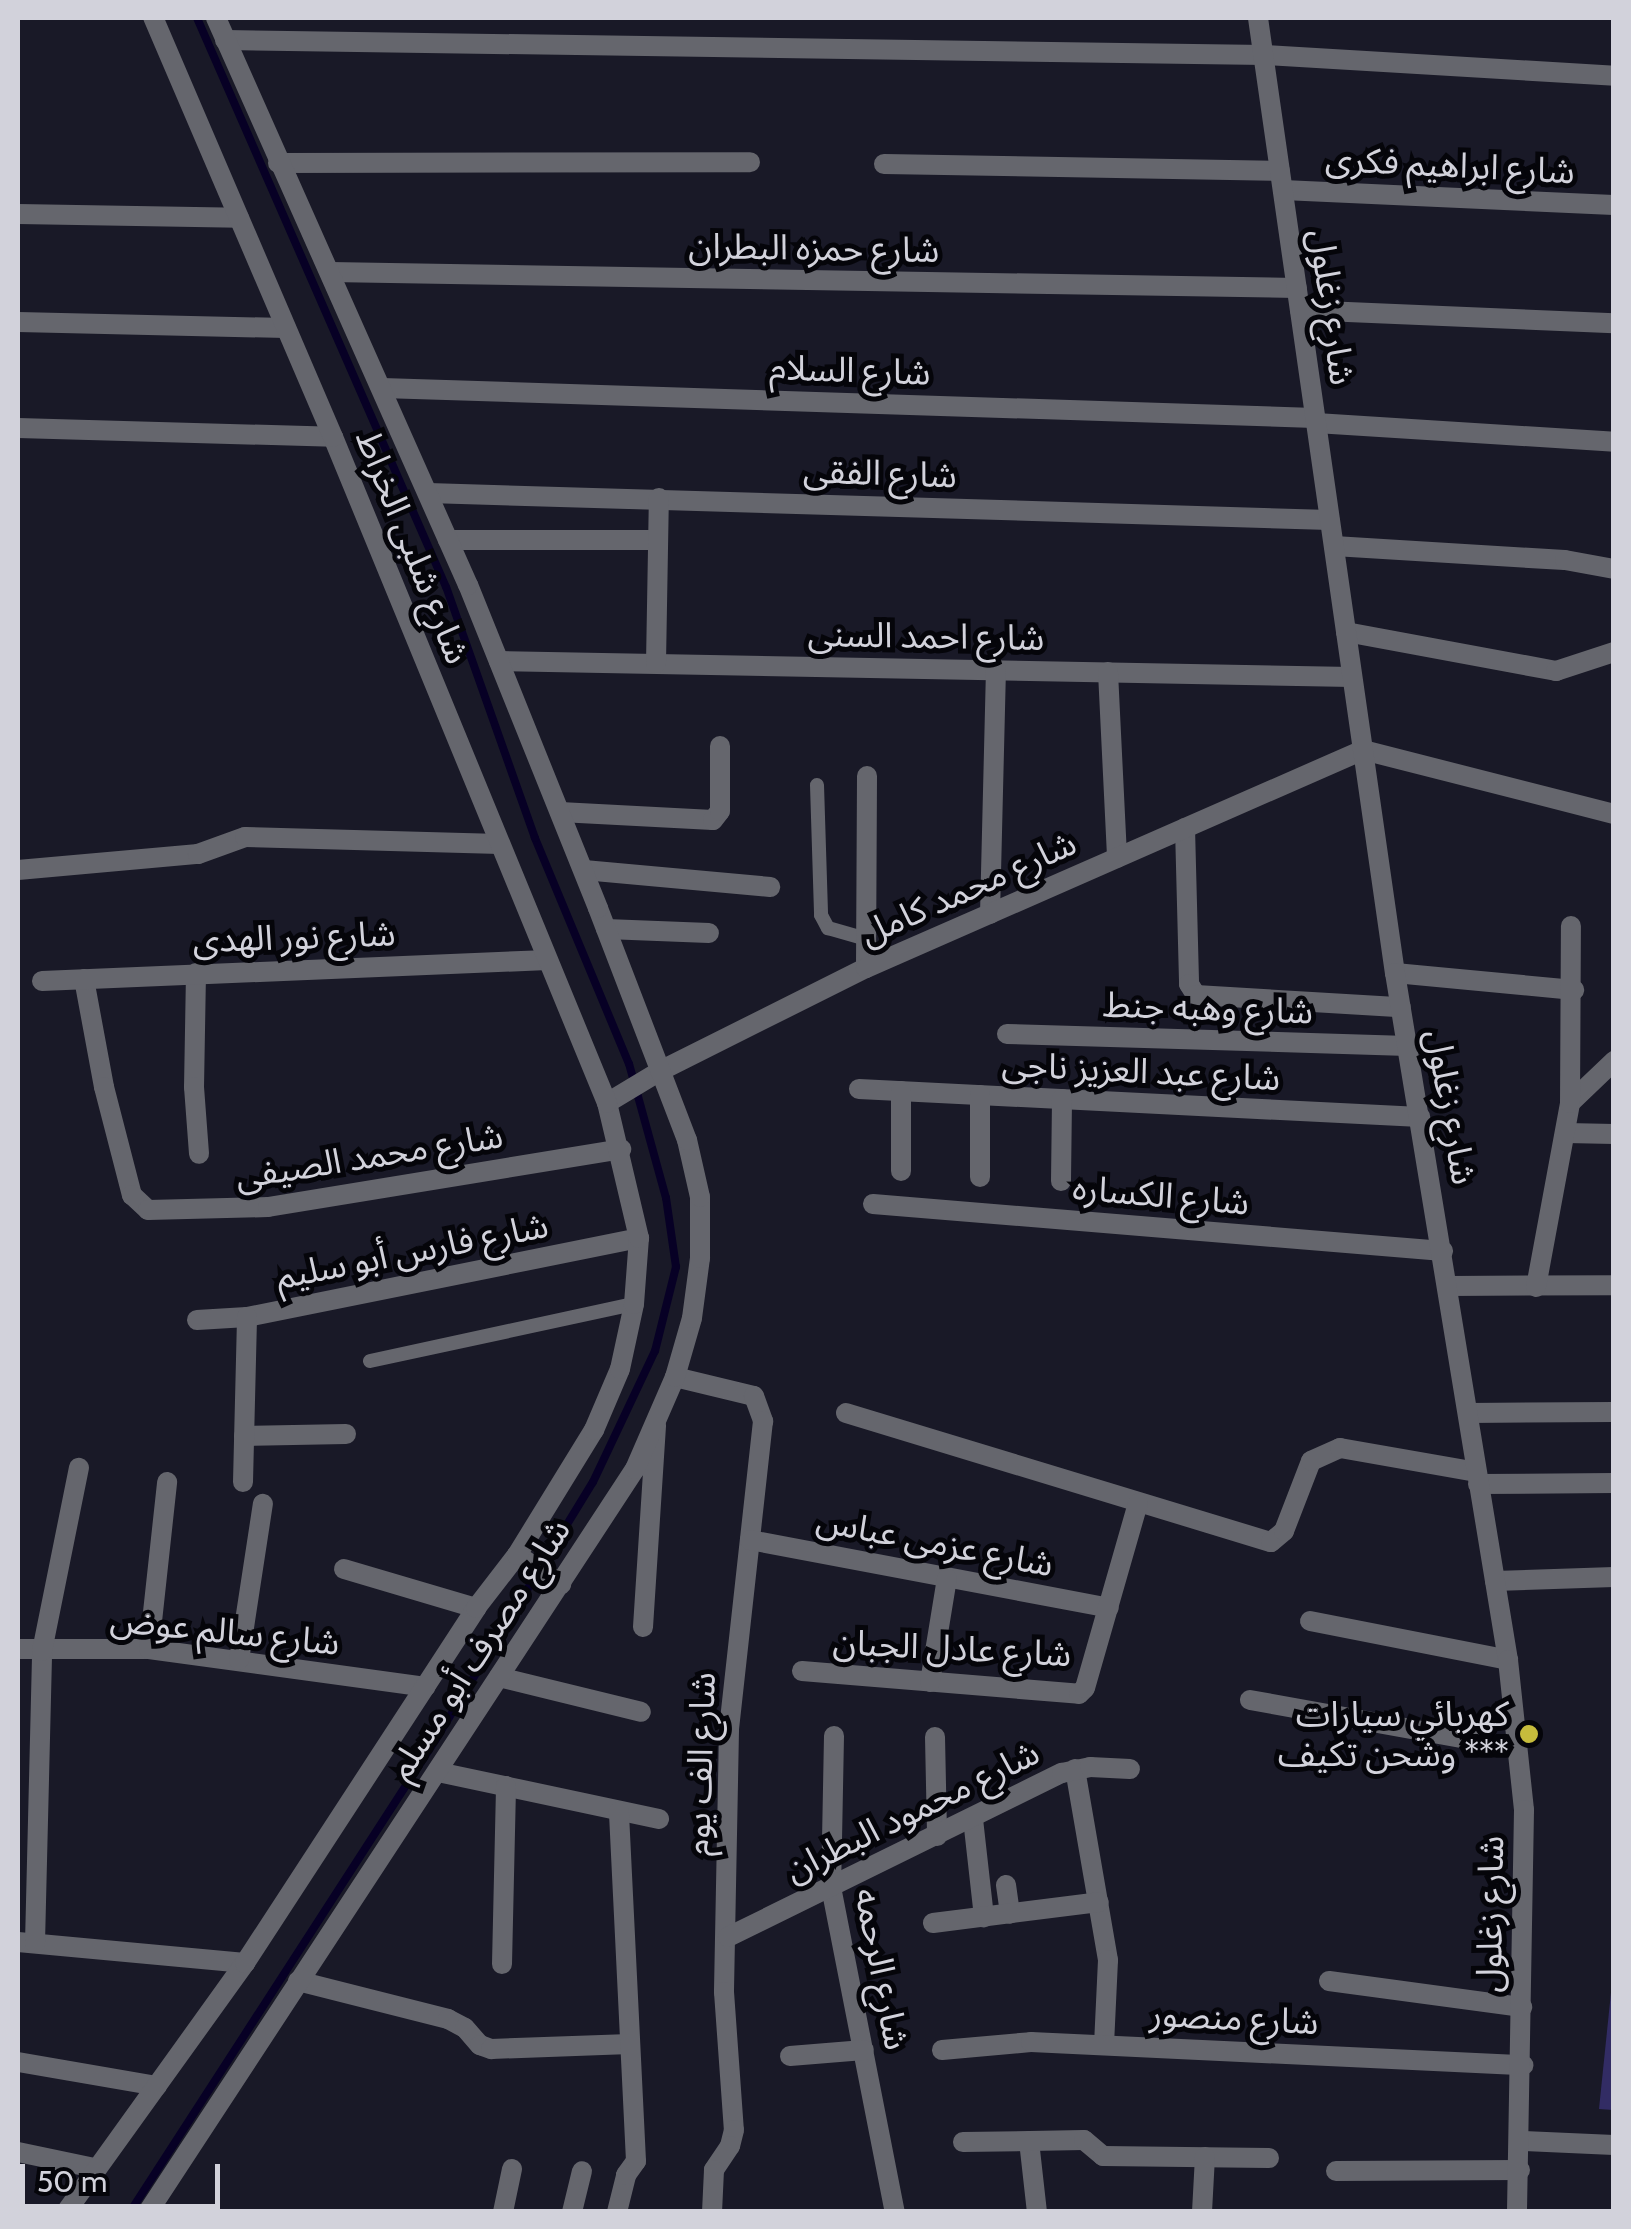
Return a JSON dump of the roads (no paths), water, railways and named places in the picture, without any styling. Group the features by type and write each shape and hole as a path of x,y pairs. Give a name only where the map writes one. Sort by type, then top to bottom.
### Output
{"street":[{"name":"شارع شلبى الخراط","path":"153,18 333,437 548,960 613,1099"},
{"name":"شارع شلبى الخراط","path":"216,18 499,661 606,928 654,1075"},
{"name":"شارع زغلول","path":"1258,18 1400,1007 1508,1660 1524,1810 1522,2141 1517,2212"},
{"path":"225,40 1265,55 1614,76"},
{"path":"278,163 750,162"},
{"name":"شارع ابراهيم فكرى","path":"884,164 1282,181 1614,205"},
{"path":"18,214 239,218"},
{"name":"شارع حمزه البطران","path":"330,272 1296,288"},
{"path":"1300,310 1614,323"},
{"path":"18,322 286,328"},
{"name":"شارع السلام","path":"382,388 1316,420 1614,442"},
{"path":"18,428 333,437"},
{"name":"شارع الفقى","path":"428,493 1330,520"},
{"path":"656,663 659,498"},
{"path":"448,540 658,540"},
{"path":"1334,546 1565,560 1614,569"},
{"path":"1346,632 1556,670 1614,652"},
{"name":"شارع احمد السنى","path":"499,661 1352,677"},
{"path":"990,914 996,670"},
{"path":"1108,672 1117,858"},
{"path":"560,812 713,820 720,811 720,746"},
{"path":"1363,750 1614,814"},
{"name":"شارع محمد كامل","path":"613,1099 866,968 1363,750"},
{"path":"866,968 868,776"},
{"path":"1186,828 1189,984 1203,998 1400,1007"},
{"path":"18,870 198,854 223,842 267,835 500,844"},
{"path":"584,870 770,887"},
{"path":"1536,1286 1570,1103 1574,990 1571,926"},
{"path":"606,928 708,933"},
{"name":"شارع نور الهدى","path":"42,981 548,960"},
{"path":"1395,972 1574,990"},
{"path":"196,973 194,1088 199,1154"},
{"name":"شارع محمد الصيفى","path":"84,979 104,1086 132,1194 148,1210 268,1207 621,1149"},
{"name":"شارع وهبه جنط","path":"1007,1034 1408,1046"},
{"path":"1570,1103 1614,1061"},
{"name":"شارع مصرف أبو مسلم","path":"148,2212 438,1772 557,1582 635,1469 656,1424 675,1378 692,1318 700,1258 700,1197 687,1140 654,1075"},
{"name":"شارع عبد العزيز ناجى","path":"859,1089 1420,1117"},
{"path":"900,1092 901,1170"},
{"path":"980,1095 980,1177"},
{"name":"شارع مصرف أبو مسلم","path":"66,2212 245,1963 476,1608 524,1561 594,1430 620,1368 634,1304 639,1238 613,1099"},
{"path":"1061,1181 1062,1099"},
{"path":"1566,1133 1614,1134"},
{"name":"شارع الكساره","path":"873,1204 1443,1251"},
{"name":"شارع فارس أبو سليم","path":"197,1320 246,1317 639,1238"},
{"path":"1449,1286 1614,1285"},
{"path":"243,1482 246,1317"},
{"name":"شارع الف يوم","path":"675,1378 754,1396 760,1403 763,1421 729,1730 724,1992 734,2130 730,2146 714,2170 712,2212"},
{"path":"1468,1413 1614,1412"},
{"path":"846,1413 1271,1542 1284,1531 1311,1462 1340,1448 1477,1478 1614,1483"},
{"path":"643,1627 656,1424"},
{"path":"244,1436 346,1434"},
{"path":"79,1468 42,1651 26,1942 245,1963"},
{"path":"149,1649 167,1482"},
{"name":"شارع عادل الجبان","path":"802,1671 1079,1694 1085,1688 1138,1503"},
{"path":"240,1660 263,1504"},
{"name":"شارع عزمى عباس","path":"750,1540 1108,1608"},
{"path":"524,1561 557,1582"},
{"path":"344,1569 476,1608"},
{"path":"1494,1581 1614,1577"},
{"path":"930,1682 947,1578"},
{"path":"1310,1622 1508,1660"},
{"name":"شارع سالم عوض","path":"18,1649 149,1649 425,1687"},
{"path":"499,1678 641,1712"},
{"path":"1250,1700 1517,1748"},
{"name":"شارع الرحمه","path":"834,1736 832,1887 896,2212"},
{"path":"935,1737 937,1836"},
{"path":"1075,1770 1108,1960 1104,2045"},
{"name":"شارع محمود البطران","path":"728,1937 1075,1770 1130,1770"},
{"path":"438,1772 659,1819"},
{"path":"502,1964 506,1786"},
{"path":"617,2212 626,2174 636,2160 620,1811"},
{"path":"973,1819 984,1917"},
{"path":"1006,1885 1010,1914"},
{"path":"932,1924 1100,1902"},
{"path":"298,1981 448,2019 465,2028 480,2046 491,2049 630,2044"},
{"path":"1329,1981 1522,2007"},
{"name":"شارع منصور","path":"942,2050 1031,2042 1523,2065"},
{"path":"790,2056 864,2050"},
{"path":"18,2062 157,2086"},
{"path":"963,2142 1084,2140 1103,2156 1269,2158"},
{"path":"1029,2141 1037,2212"},
{"path":"1522,2141 1614,2144"},
{"path":"18,2152 94,2168"},
{"path":"1202,2212 1204,2157"},
{"path":"503,2212 512,2169"},
{"path":"1336,2171 1520,2170"},
{"path":"572,2212 582,2171"}],"lane":[{"path":"817,784 821,915 828,928 866,938"},
{"path":"370,1360 634,1304"}],"waterway":[{"path":"130,2212 436,1739 593,1482 655,1351 676,1267 666,1198 629,1064 535,838 446,587 197,18"}],"place":[{"name":"كهربائي سيارات وشحن تكيف ***","path":"1529,1734"}]}
